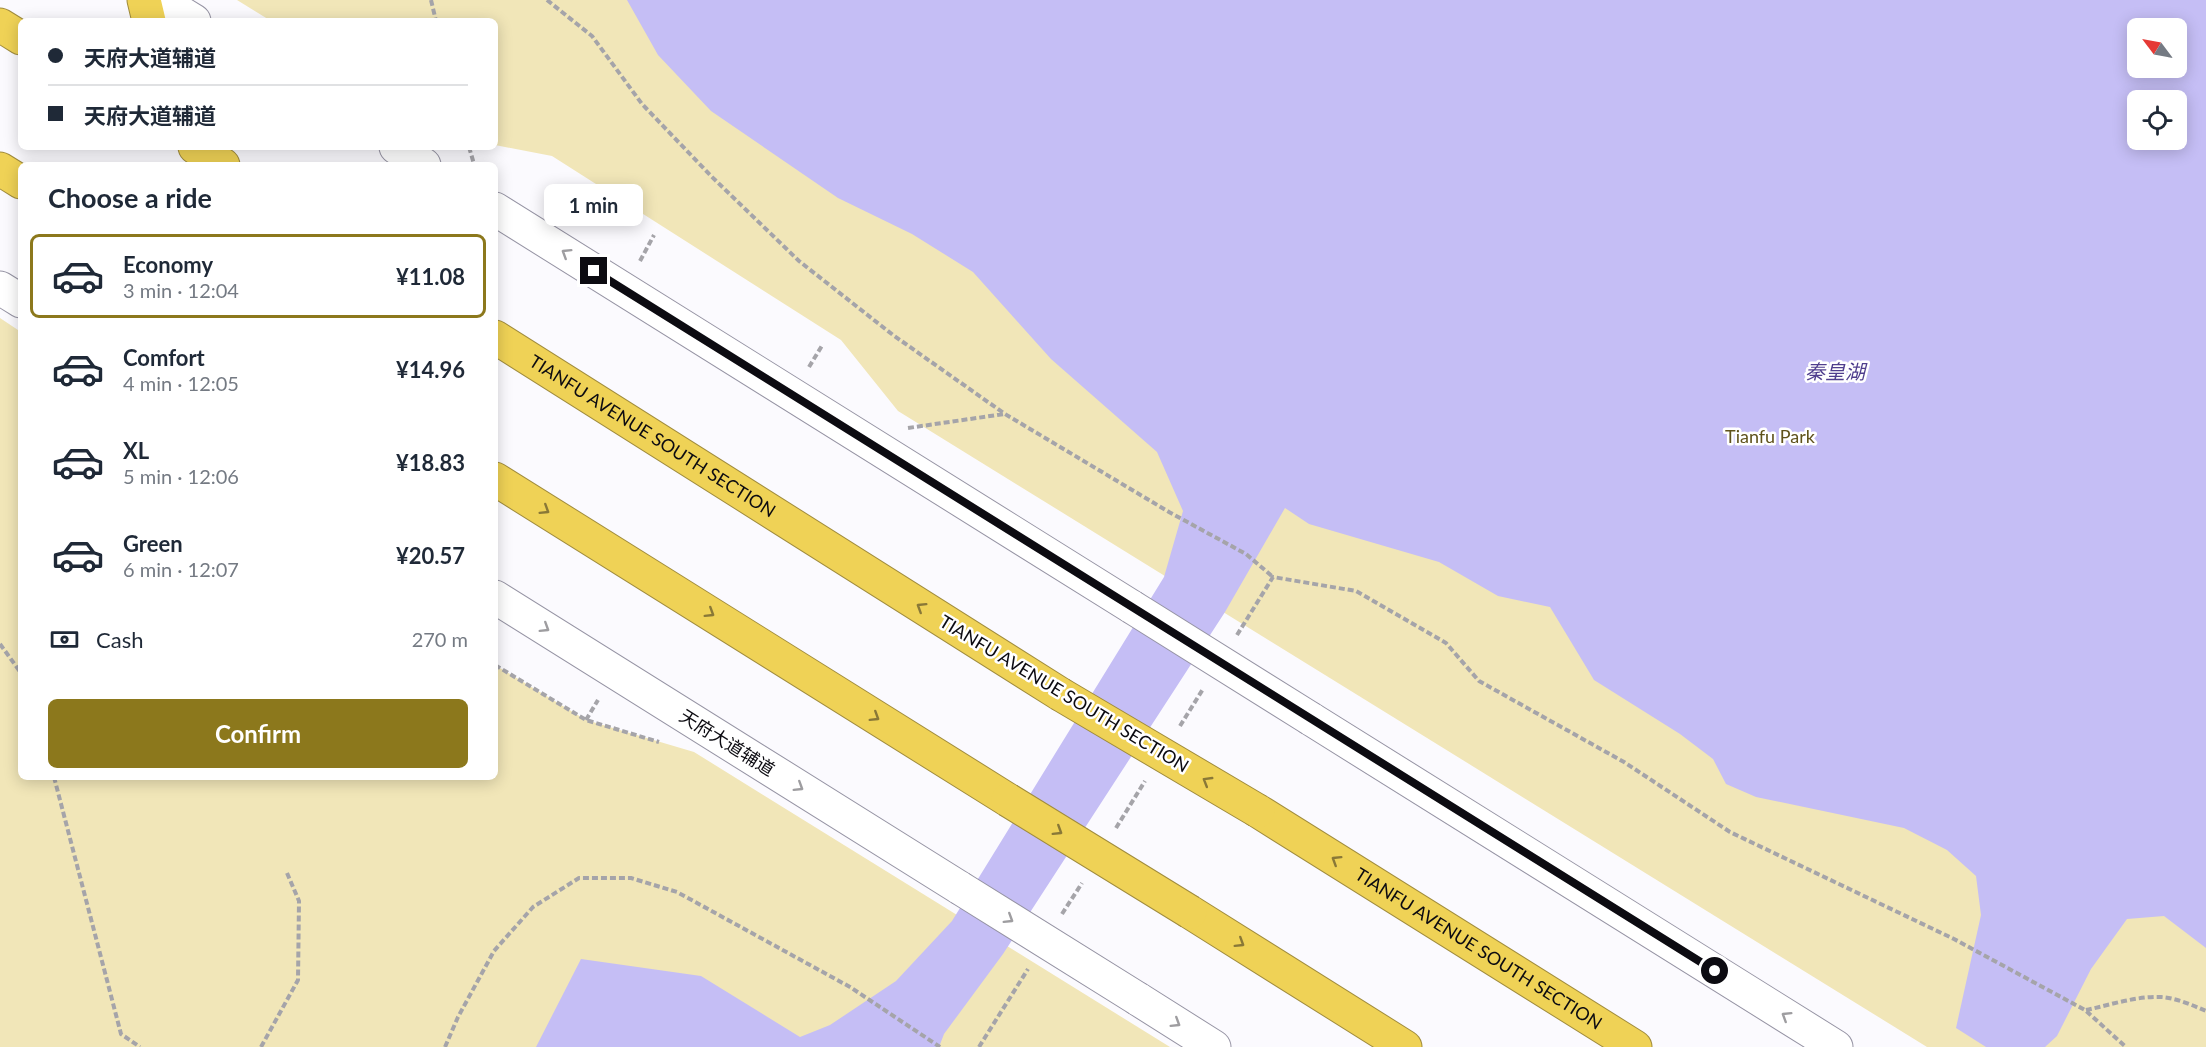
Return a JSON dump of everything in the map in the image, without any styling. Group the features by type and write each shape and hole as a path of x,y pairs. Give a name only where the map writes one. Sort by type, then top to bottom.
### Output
{"highway":[{"path":"144,0 148,18"},
{"path":"0,25 18,36"},
{"path":"200,150 218,162"},
{"path":"0,169 18,180"},
{"path":"0,195 18,198"},
{"name":"TIANFU AVENUE SOUTH SECTION","path":"498,339 1060,694 1257,811 1635,1047"},
{"path":"498,481 1405,1047"}],"street":[{"path":"160,0 189,18"},
{"path":"401,150 419,162"},
{"path":"498,211 1836,1047"},
{"path":"0,288 18,299"},
{"name":"天府大道辅道","path":"498,599 1214,1047"}],"path":[{"path":"431,0 435,18"},
{"path":"547,0 592,36 642,104 711,176 799,261 893,334 1005,414 1169,512 1246,554 1273,577"},
{"path":"637,266 654,235"},
{"path":"806,371 823,344"},
{"path":"898,429 1005,414"},
{"path":"0,644 18,669"},
{"path":"586,720 600,695"},
{"path":"55,780 121,1034 140,1047"},
{"path":"261,1047 298,980 299,901 287,873"},
{"path":"445,1047 458,1017 494,951 533,907 579,878 631,878 677,892 850,987 940,1047"},
{"path":"1954,939 2085,1010 2126,1047"},
{"path":"2085,1010 2162,997 2190,1004 2206,1011"}],"green space":[{"name":"秦皇湖","path":"237,0 2206,0 2206,1047 1927,1047 898,411 841,340 552,156 498,146 498,18 266,18"},
{"path":"0,318 18,330 18,780 498,780 498,667 586,720 694,752 1170,1047 0,1047"}],"water":[{"name":"秦皇湖","path":"627,0 2206,0 2206,948 2164,916 2127,919 2091,969 2057,1036 2045,1047 1986,1047 1956,1028 1981,915 1976,876 1947,850 1904,828 1756,797 1726,784 1713,759 1680,734 1594,680 1550,607 1498,596 1439,562 1309,524 1285,508 1225,612 1003,954 944,1034 939,1047 536,1047 581,959 701,976 800,1037 830,1025 896,981 952,921 1164,577 1183,511 1157,452 1051,359 973,272 912,234 838,198 711,111 658,55"}],"route":[{"path":"594,271 1715,971"}],"park label":[{"name":"Tianfu Park","path":"1770,437"}]}
